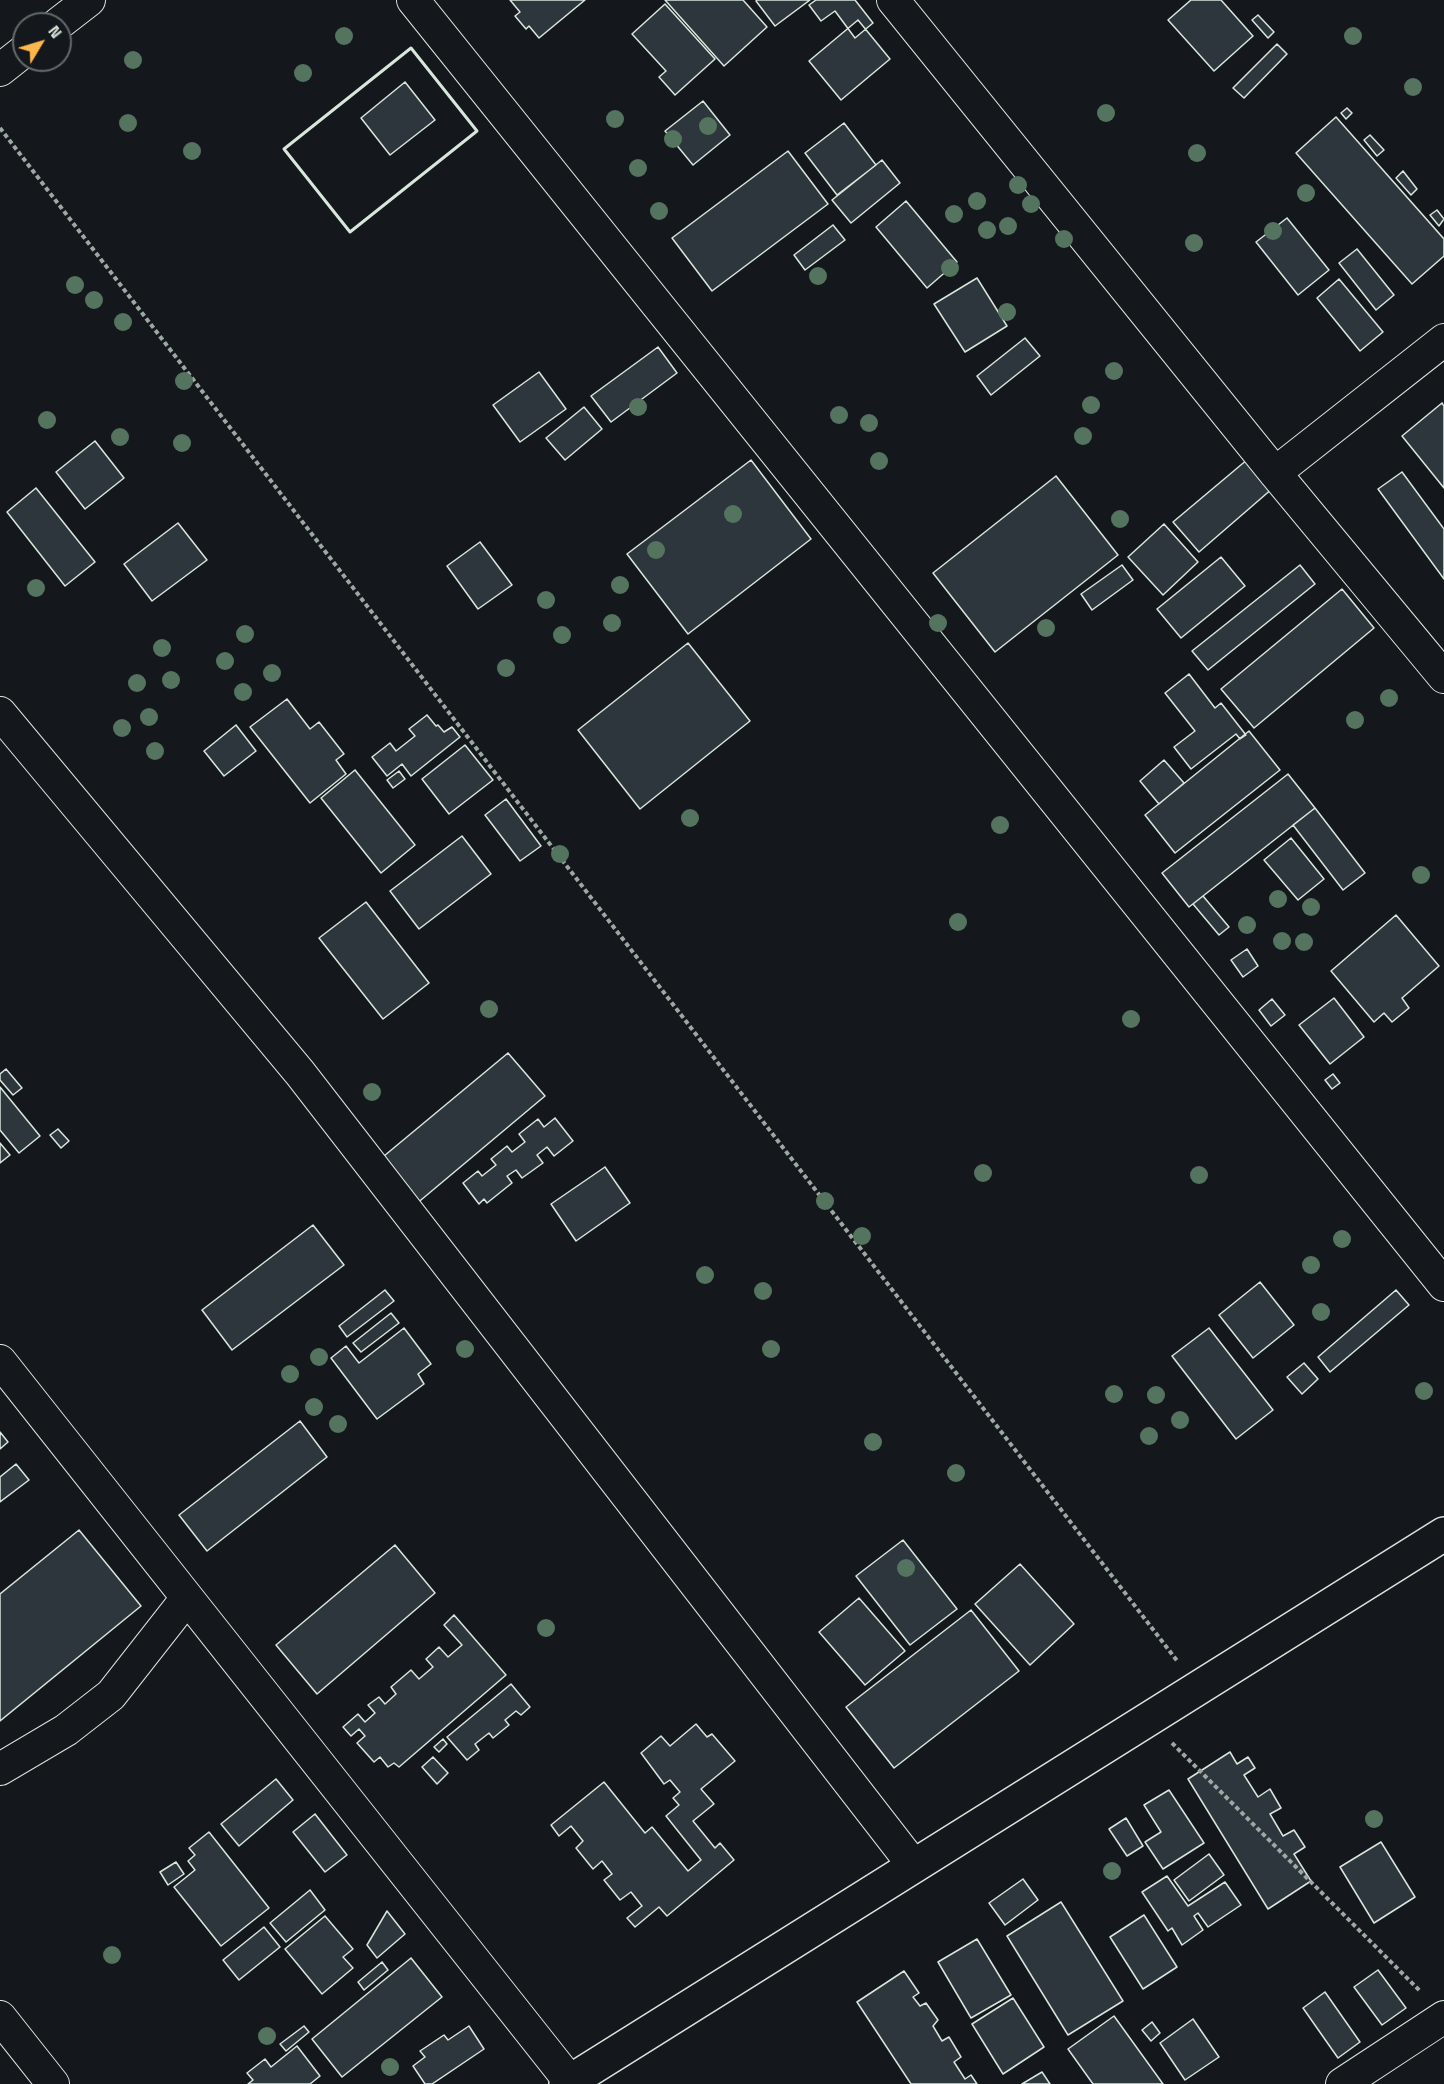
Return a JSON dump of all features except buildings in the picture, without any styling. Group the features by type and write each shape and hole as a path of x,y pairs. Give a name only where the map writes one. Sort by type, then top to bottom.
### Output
{"street":[{"path":"72,13 89,0"},
{"path":"413,0 1444,1285"},
{"path":"893,0 1275,473 1444,677"},
{"path":"0,70 12,60"},
{"path":"1275,473 1444,340"},
{"path":"0,712 300,1073 914,1866"},
{"path":"0,1361 569,2083 1444,1534"},
{"path":"0,1769 66,1730 111,1695 188,1598"},
{"path":"1342,2084 1436,2008"},
{"path":"0,2017 53,2084"}],"path":[{"path":"0,128 1198,1688"},
{"path":"1148,1719 1436,2008"}],"wall":[{"path":"411,48 477,131 350,232 284,149 411,48"}]}
